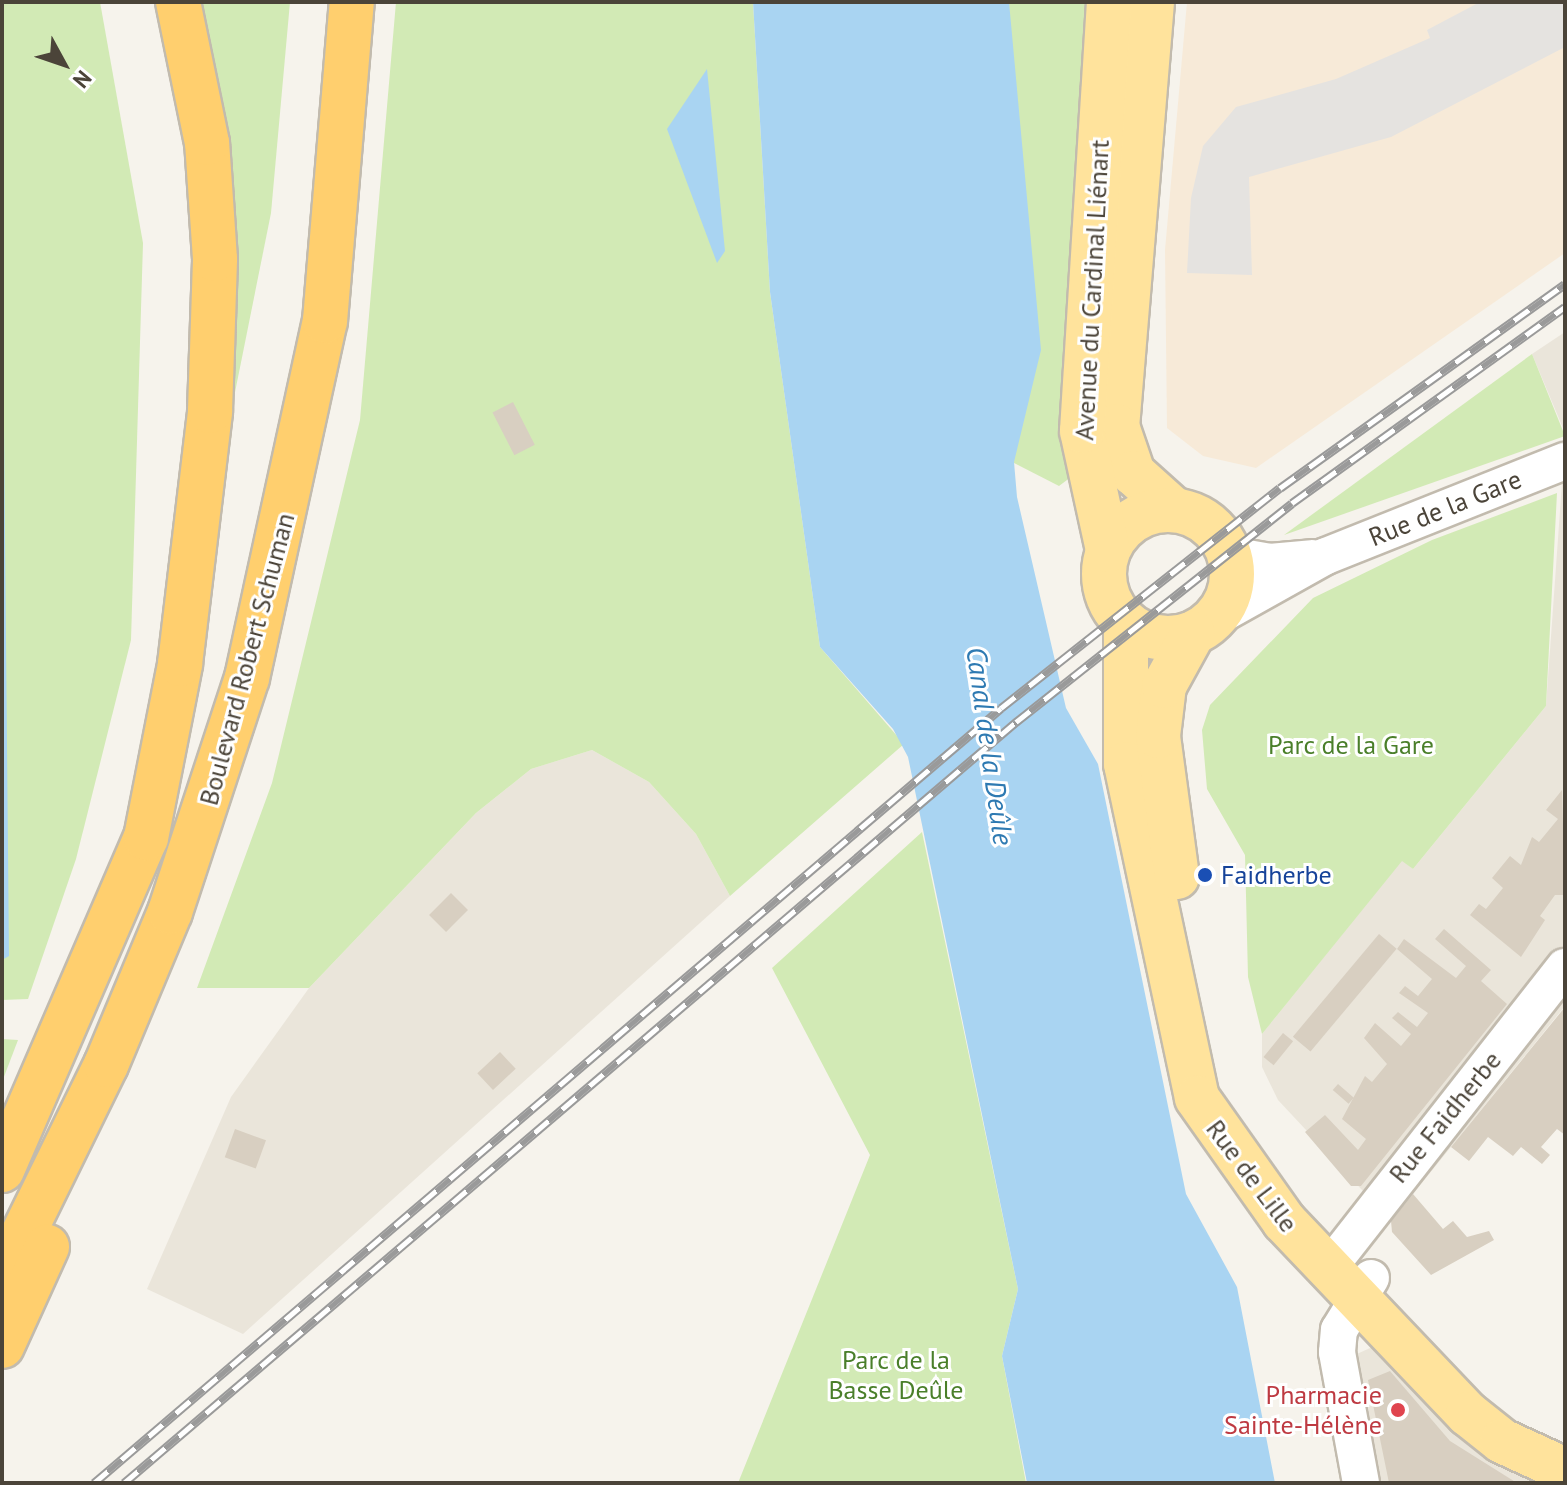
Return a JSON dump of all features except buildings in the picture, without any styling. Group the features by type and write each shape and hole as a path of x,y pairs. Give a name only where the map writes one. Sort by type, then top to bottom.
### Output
{"highway":[{"name":"Boulevard Robert Schuman","path":"2,1170 146,838 180,664 210,411 215,259 205,131 178,2"},
{"name":"Boulevard Robert Schuman","path":"2,1277 106,1065 170,912 247,678 310,406 333,260 352,2"},
{"path":"2,1346 129,1054 170,912"}],"main road":[{"name":"Avenue du Cardinal Liénart","path":"1108,550 1082,431 1109,2"},
{"path":"1152,2 1117,426 1133,473 1173,509 1211,525 1230,555 1229,593 1204,625 1158,637 1126,623 1105,589 1108,550 1139,516 1173,509"},
{"name":"Rue de Lille","path":"1126,623 1126,764 1197,1098 1232,1156 1349,1274 1497,1408 1565,1449"},
{"name":"Rue de Lille","path":"1204,625 1164,686 1158,736 1171,849 1215,1062 1253,1139 1349,1274 1489,1433 1565,1470"}],"street":[{"name":"Rue de la Gare","path":"1204,625 1326,556 1565,461"},
{"name":"Rue de la Gare","path":"1230,555 1270,562 1326,556"},
{"name":"Rue Faidherbe","path":"1361,1483 1337,1352 1349,1274 1565,967"}],"shaded area":[{"path":"1187,2 1565,2 1565,253 1256,468 1203,456 1167,428 1165,250"},
{"path":"1480,2 1565,2 1565,47 1391,137 1249,177 1252,275 1187,273 1191,198 1203,146 1236,107 1336,79 1430,38 1427,30"},
{"path":"1565,332 1565,433 1532,354"},
{"path":"1565,441 1565,1006 1391,1221 1278,1100 1262,1067 1262,1034 1402,860 1413,869 1546,706"},
{"path":"592,750 649,782 696,834 730,896 243,1334 147,1289 231,1097 309,988 476,813 531,769"},
{"path":"1379,1344 1552,1483 1371,1483 1348,1358"}],"green space":[{"path":"2,2 100,2 143,243 131,640 76,859 28,999 2,1000"},
{"path":"194,2 290,2 271,213 226,437"},
{"path":"396,2 753,2 770,292 820,647 904,744 730,896 696,834 649,782 592,750 531,769 476,813 309,988 197,988 272,783 360,420"},
{"path":"1009,2 1103,2 1071,477 1059,486 1014,463"},
{"path":"1532,354 1565,436 1284,535"},
{"name":"Parc de la Gare","path":"1557,493 1546,706 1413,869 1402,861 1262,1034 1248,977 1245,855 1207,789 1202,730 1210,705 1313,598 1432,540"},
{"name":"Parc de la Basse Deûle","path":"922,832 1018,1289 1002,1356 1026,1483 738,1483 870,1155 772,968"},
{"path":"2,1039 18,1040 2,1082"}],"water":[{"name":"Canal de la Deûle","path":"753,2 1009,2 1041,350 1014,462 1017,497 1066,708 1098,764 1186,1194 1237,1287 1275,1483 1027,1483 1002,1356 1018,1289 908,757 893,729 820,647 770,292"},
{"path":"707,69 725,251 717,263 667,129"},
{"path":"2,216 9,956 2,960"}],"railway":[{"path":"94,1483 1001,708 1280,488 1565,284"},
{"path":"124,1483 1016,722 1292,503 1565,307"}],"place":[{"name":"Faidherbe","path":"1205,875"},
{"name":"Pharmacie Sainte-Hélène","path":"1398,1410"}]}
